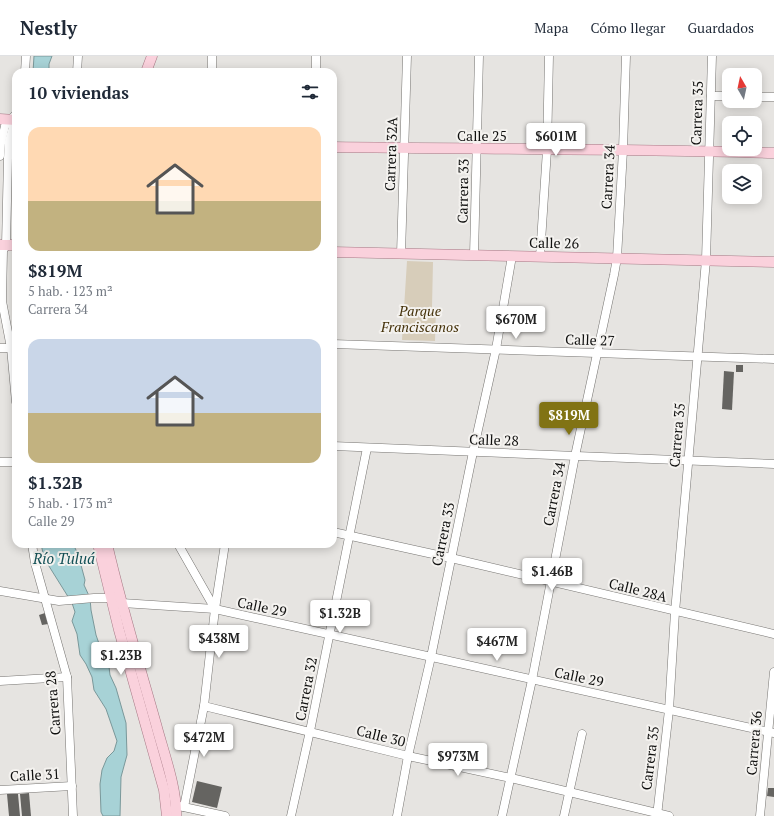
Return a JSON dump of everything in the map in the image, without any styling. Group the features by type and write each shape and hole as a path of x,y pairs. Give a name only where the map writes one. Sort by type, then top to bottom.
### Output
{"main road":[{"path":"148,68 152,56"},
{"path":"0,119 12,118"},
{"name":"Calle 25","path":"337,148 774,152"},
{"name":"Calle 26","path":"337,252 774,262"},
{"path":"99,548 160,776 175,805"},
{"path":"108,548 166,762 176,816"},
{"path":"167,816 175,805"}],"street":[{"path":"25,68 26,56"},
{"path":"77,68 78,56"},
{"path":"212,56 212,68"},
{"path":"316,56 316,68"},
{"name":"Carrera 32A","path":"401,254 407,56"},
{"name":"Carrera 33","path":"474,255 479,56"},
{"path":"540,257 547,150 549,56"},
{"name":"Carrera 34","path":"502,816 532,680 575,456 617,258 626,56"},
{"name":"Carrera 35","path":"657,815 669,710 675,612 706,260 712,56"},
{"path":"711,96 722,96"},
{"path":"762,97 774,97"},
{"path":"0,156 5,126 12,120"},
{"path":"12,131 9,142 8,158 2,301 12,344"},
{"name":"Carrera 33","path":"397,816 408,756 431,657 473,452 496,350 512,256"},
{"name":"Calle 27","path":"337,344 774,359"},
{"path":"0,348 12,348"},
{"name":"Calle 28","path":"337,446 774,464"},
{"name":"Carrera 32","path":"291,816 330,635 367,448"},
{"path":"0,462 12,462"},
{"name":"Calle 28A","path":"337,533 551,581 675,612 774,634"},
{"name":"Carrera 28","path":"33,548 35,563 67,677 73,816"},
{"path":"180,548 215,610"},
{"path":"224,548 215,610 204,706 175,805 225,816"},
{"path":"0,591 59,601 112,598"},
{"name":"Calle 29","path":"112,598 122,604 215,610 771,732"},
{"name":"Carrera 36","path":"760,816 771,732 774,672"},
{"path":"0,681 67,677"},
{"name":"Calle 30","path":"204,706 408,756 570,792 657,815 669,816"},
{"path":"564,816 582,734"},
{"name":"Calle 31","path":"0,790 72,786"}],"green space":[{"name":"Parque Franciscanos","path":"407,261 433,262 432,307 436,308 435,341 402,340"}],"water":[{"path":"34,56 52,56 49,68 33,68"},
{"name":"Río Tuluá","path":"42,548 75,548 78,554 85,580 84,585 90,598 96,635 104,658 109,667 110,675 116,688 126,723 127,755 121,777 120,816 103,816 101,812 100,784 102,770 107,758 114,751 117,741 106,709 94,690 92,677 80,655 77,634 72,621 75,612 72,603 47,563"}],"building":[{"path":"736,365 743,365 743,372 736,372"},
{"path":"724,371 734,372 732,410 722,409"},
{"path":"45,613 48,624 42,625 39,615"},
{"path":"197,781 222,787 217,808 192,802"},
{"path":"768,788 774,788 774,797 767,796"},
{"path":"29,793 31,816 22,816 20,794"},
{"path":"7,794 18,794 20,816 9,816"}]}
